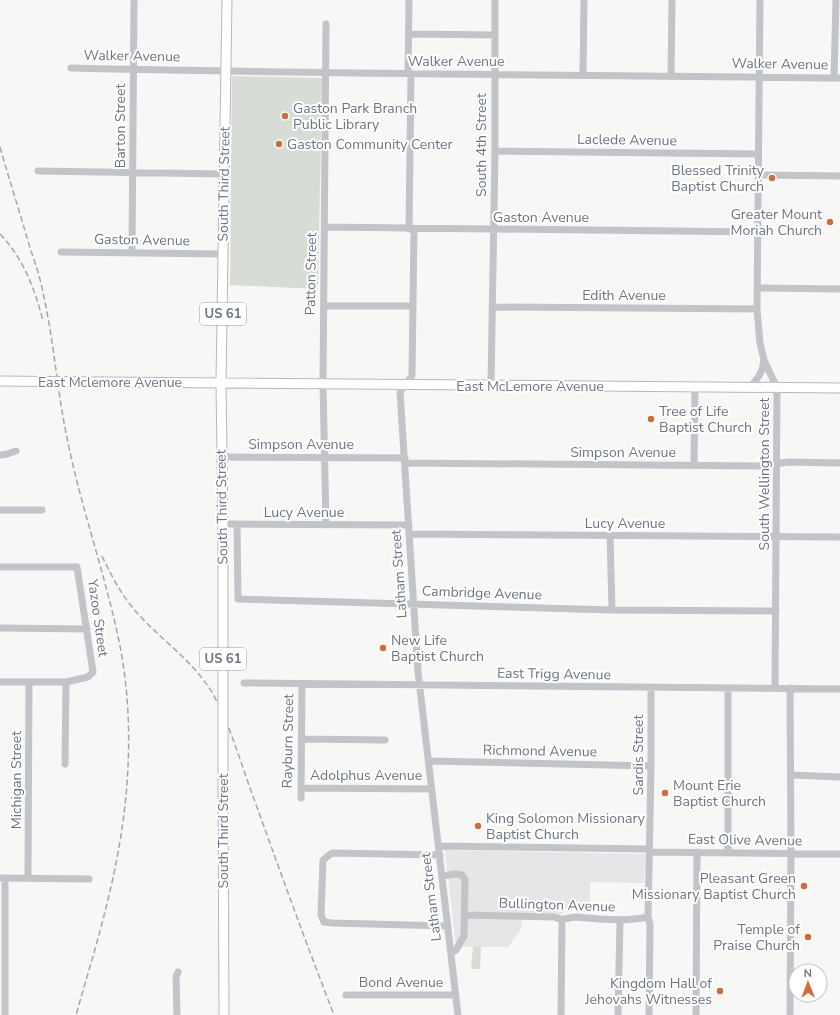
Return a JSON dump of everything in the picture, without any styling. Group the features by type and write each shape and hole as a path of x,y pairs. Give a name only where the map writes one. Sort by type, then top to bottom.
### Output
{"main road":[{"name":"South Third Street","path":"224,1015 223,526 221,383 227,0"},
{"name":"East Mclemore Avenue","path":"0,381 221,383"},
{"name":"East McLemore Avenue","path":"221,383 840,388"}],"street":[{"name":"Barton Street","path":"132,253 134,0"},
{"name":"Latham Street","path":"409,0 413,306 412,376 400,392 420,685 458,1015"},
{"name":"South 4th Street","path":"491,385 495,151 495,0"},
{"path":"583,75 584,0"},
{"path":"671,76 672,0"},
{"name":"South Wellington Street","path":"760,0 756,309 760,343 764,360 777,388 775,688"},
{"path":"836,0 837,78"},
{"name":"Patton Street","path":"326,24 324,306 326,525"},
{"path":"409,34 495,35"},
{"name":"Walker Avenue","path":"71,68 325,73 759,76 837,78"},
{"name":"Laclede Avenue","path":"495,151 758,154"},
{"path":"38,171 224,174"},
{"path":"758,175 840,176"},
{"name":"Gaston Avenue","path":"325,227 757,232"},
{"name":"Gaston Avenue","path":"61,252 223,254"},
{"path":"757,288 840,289"},
{"path":"324,306 413,306"},
{"name":"Edith Avenue","path":"492,307 756,309"},
{"path":"748,388 755,383 764,365 764,360"},
{"path":"694,466 695,387"},
{"path":"0,455 16,450"},
{"name":"Simpson Avenue","path":"221,457 694,466 759,466 793,462 840,463"},
{"path":"0,510 42,510"},
{"name":"Lucy Avenue","path":"223,526 237,524 409,525"},
{"name":"Cambridge Avenue","path":"237,524 238,599 612,610 776,611"},
{"name":"Lucy Avenue","path":"410,534 840,537"},
{"path":"610,535 612,610"},
{"name":"Yazoo Street","path":"0,567 77,567 93,672 88,677 66,682"},
{"path":"0,628 87,629"},
{"path":"0,682 66,682 65,764"},
{"name":"Michigan Street","path":"28,878 29,682"},
{"name":"East Trigg Avenue","path":"244,683 840,689"},
{"name":"Rayburn Street","path":"301,798 302,684"},
{"name":"Sardis Street","path":"649,1015 650,924 648,917 651,688"},
{"path":"728,688 728,853"},
{"path":"790,688 790,1015"},
{"path":"302,739 385,740"},
{"name":"Richmond Avenue","path":"429,762 651,766"},
{"path":"791,775 840,777"},
{"name":"Adolphus Avenue","path":"301,788 431,789"},
{"name":"East Olive Avenue","path":"439,846 728,853 840,854"},
{"path":"696,1015 697,852"},
{"path":"440,855 332,853 323,860 321,915 324,922 448,926"},
{"path":"442,876 459,874 464,878 464,936 456,950 451,952"},
{"path":"5,1015 3,878 89,879"},
{"name":"Bullington Avenue","path":"464,915 554,917 562,920 570,917 620,920 648,917"},
{"path":"561,1015 562,920"},
{"path":"618,1015 620,920"},
{"path":"177,1015 176,977 178,972"},
{"name":"Bond Avenue","path":"346,995 456,994"}],"shaded area":[{"path":"232,76 322,78 318,289 230,285"},
{"path":"445,850 645,854 644,883 590,882 590,914 573,908 567,910 559,916 522,919 521,929 508,947 456,947"},
{"path":"473,947 481,947 480,969 471,969"}],"railway":[{"path":"0,147 42,286 67,438 79,490 101,568 120,646 127,701 129,729 127,785 120,841 107,905 76,1015"},
{"path":"0,234 15,253 27,274 43,321"},
{"path":"102,556 118,587 128,602 149,625 188,662 213,694 230,732 293,907 334,1015"}],"place":[{"name":"Gaston Park Branch Public Library","path":"285,116"},
{"name":"Gaston Community Center","path":"279,144"},
{"name":"Blessed Trinity Baptist Church","path":"772,178"},
{"name":"Greater Mount Moriah Church","path":"830,222"},
{"name":"Tree of Life Baptist Church","path":"651,419"},
{"name":"New Life Baptist Church","path":"383,648"},
{"name":"Mount Erie Baptist Church","path":"665,793"},
{"name":"King Solomon Missionary Baptist Church","path":"478,826"},
{"name":"Pleasant Green Missionary Baptist Church","path":"804,886"},
{"name":"Temple of Praise Church","path":"808,937"},
{"name":"Kingdom Hall of Jehovahs Witnesses","path":"720,991"}]}
